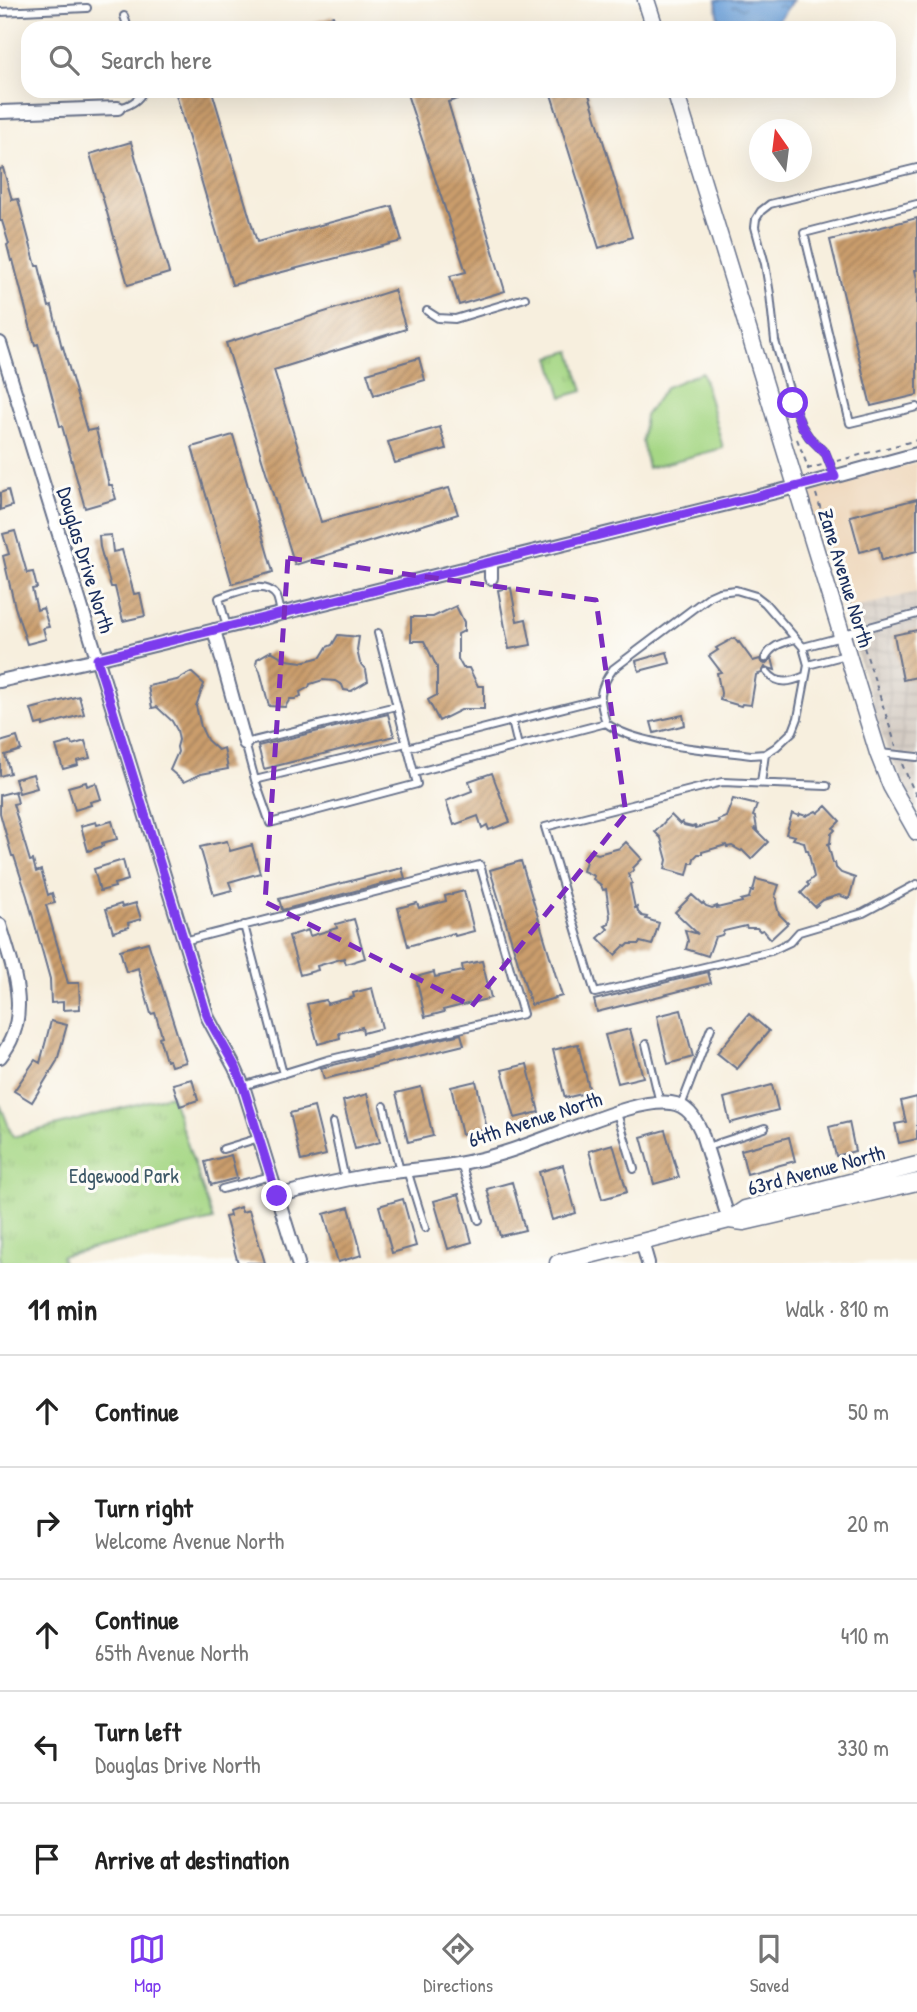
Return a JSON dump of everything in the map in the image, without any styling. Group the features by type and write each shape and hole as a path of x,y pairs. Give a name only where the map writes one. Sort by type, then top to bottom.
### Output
{"street":[{"path":"646,0 653,21"},
{"name":"Zane Avenue North","path":"677,98 878,753 891,786 917,832"},
{"path":"0,111 118,108"},
{"name":"Douglas Drive North","path":"0,343 208,1018 243,1086 298,1263"},
{"path":"0,681 796,487 917,454"},
{"path":"491,562 491,578"},
{"path":"220,629 245,743"},
{"path":"0,925 17,978 19,997 12,1036 0,1057"},
{"name":"64th Avenue North","path":"277,1196 345,1180 461,1163 511,1152 556,1133 617,1113 660,1103 681,1106"},
{"path":"681,1106 695,1118 707,1147 729,1220"},
{"name":"63rd Avenue North","path":"558,1263 729,1220 745,1209 917,1165"},
{"name":"63rd Avenue North","path":"729,1220 744,1222 917,1182"},
{"path":"642,1242 648,1263"}],"lane":[{"path":"0,12 87,8"},
{"path":"124,16 126,21"},
{"path":"118,108 140,98"},
{"path":"835,477 826,454 801,425 793,403 775,341 771,294 755,227 756,219 770,204 917,168"},
{"path":"917,204 804,233 850,424 917,407"},
{"path":"427,311 438,318 455,319 525,298"},
{"path":"220,629 219,598 256,587 265,588 276,596 281,614"},
{"path":"736,590 756,596 795,639 803,647 808,665 799,718 793,732 765,754 751,755 655,742 624,733 607,723 599,699 605,680 613,669 710,596 736,590"},
{"path":"803,647 917,614"},
{"path":"378,633 416,784 270,823 245,743 396,706"},
{"path":"765,658 776,645 795,639"},
{"path":"808,665 848,655"},
{"path":"768,672 777,681 785,682 805,676"},
{"path":"255,780 599,699"},
{"path":"513,721 518,746"},
{"path":"414,773 607,723"},
{"path":"878,753 917,757"},
{"path":"761,783 765,754"},
{"path":"827,786 722,782 545,827 596,993 771,951 790,942 799,932 863,913 917,884"},
{"path":"184,941 480,865 523,1014 387,1045 243,1086"},
{"path":"244,926 283,1074"},
{"path":"681,1106 711,1028"},
{"path":"646,1044 660,1103"},
{"path":"384,1106 403,1171 425,1228"},
{"path":"617,1113 634,1169"},
{"path":"333,1123 345,1180"},
{"path":"707,1147 765,1128"},
{"path":"223,1149 259,1138"},
{"path":"461,1163 479,1220"},
{"path":"222,1189 271,1176"}],"path":[{"path":"809,469 917,440"},
{"path":"816,493 899,755 917,798"}],"highlighted area":[{"path":"288,558 596,600 626,814 472,1006 265,902"}],"shaded area":[{"path":"917,463 917,592 844,611 808,500 818,486"},
{"path":"917,592 917,811 885,746 844,611"}],"green space":[{"path":"571,351 583,391 562,397 550,357"},
{"path":"702,372 723,448 648,468 642,441 645,416 666,387"},
{"name":"Edgewood Park","path":"171,1095 213,1220 61,1256 63,1263 0,1263 0,1104 13,1137"}],"water":[{"path":"716,0 793,0 778,21 719,21"}],"building":[{"path":"333,16 335,21 317,21"},
{"path":"177,98 214,98 257,242 392,206 402,241 232,285"},
{"path":"408,98 461,98 448,102 505,291 459,305 450,276 466,272"},
{"path":"552,98 590,98 632,237 599,248"},
{"path":"131,142 169,273 128,285 90,154"},
{"path":"3,168 12,200 18,199 87,431 96,429 109,485 112,485 116,499 85,508 0,221 0,169"},
{"path":"917,218 917,395 871,406 830,240"},
{"path":"394,290 406,329 274,370 321,522 449,488 458,514 295,565 226,343"},
{"path":"419,358 425,380 374,395 367,373"},
{"path":"440,427 446,449 395,463 388,442"},
{"path":"233,435 273,572 232,584 192,447"},
{"path":"8,490 12,506 0,510 0,493"},
{"path":"917,499 917,551 882,560 879,547 860,552 850,516"},
{"path":"15,531 27,573 33,572 37,588 32,589 37,610 43,608 49,627 43,628 46,639 27,644 3,556 9,554 3,534"},
{"path":"111,535 113,552 122,550 134,594 140,593 145,616 123,621 115,587 111,587 100,547 99,536"},
{"path":"511,588 517,621 526,619 531,645 509,649 498,590"},
{"path":"456,606 464,622 464,631 458,634 458,659 463,668 469,668 478,686 484,686 484,709 463,709 439,721 428,700 437,695 437,667 424,641 411,641 411,617 433,617"},
{"path":"917,630 917,677 903,680 894,635"},
{"path":"338,635 359,637 357,650 368,681 351,691 344,690 342,685 335,681 323,680 310,684 300,692 301,696 290,699 285,707 269,706 256,664 257,659 271,651 287,660 302,662 321,657"},
{"path":"734,638 753,661 760,659 765,664 772,658 775,670 765,667 762,673 756,675 751,705 741,706 720,700 717,673 721,672 709,656 718,650 716,648"},
{"path":"667,652 670,663 639,671 636,661"},
{"path":"191,672 204,684 196,706 201,727 207,740 218,750 224,748 228,769 201,774 184,782 170,770 178,752 177,730 172,721 157,707 152,708 148,686 177,680"},
{"path":"79,696 84,714 43,726 43,723 36,725 31,709"},
{"path":"388,714 394,736 264,769 258,746"},
{"path":"683,715 685,725 654,733 651,722"},
{"path":"17,737 21,750 5,755 10,773 0,776 0,742"},
{"path":"85,741 90,758 77,761 78,765 63,769 56,746"},
{"path":"492,773 510,822 489,830 487,825 482,828 478,816 454,825 446,801 472,791 469,781"},
{"path":"33,774 37,788 19,793 15,779"},
{"path":"86,782 87,786 96,783 101,799 75,810 68,787"},
{"path":"15,791 18,803 13,804 30,861 33,860 36,872 41,870 48,895 52,893 55,903 46,905 68,983 79,983 80,1009 63,1010 63,1002 51,1003 50,979 0,813 0,795"},
{"path":"733,799 757,805 753,816 757,829 754,828 768,842 751,859 742,850 726,845 698,854 693,863 690,863 687,875 665,869 667,860 661,838 655,832 671,815 680,824 682,822 696,828 719,822 718,820 726,817"},
{"path":"826,806 840,821 833,828 835,830 828,844 833,863 841,873 855,878 849,899 839,895 823,900 815,907 801,893 814,877 808,850 804,842 786,834 792,813 806,816 816,811 818,813"},
{"path":"112,821 117,839 88,851 81,826"},
{"path":"227,841 230,851 252,845 260,873 229,882 232,890 214,895 200,847"},
{"path":"626,842 642,859 628,874 632,883 630,884 635,908 637,907 642,916 647,917 646,919 659,923 652,945 640,942 629,944 615,955 598,938 608,929 605,926 609,924 606,889 603,890 593,879 594,876 583,871 589,851 598,854 620,848"},
{"path":"123,860 128,880 100,891 94,869"},
{"path":"521,861 562,996 531,1005 490,870"},
{"path":"402,868 405,878 282,910 279,899"},
{"path":"756,879 779,885 776,903 779,914 788,923 771,939 763,930 746,926 724,931 722,935 715,937 708,956 686,949 688,941 685,930 698,934 675,912 692,895 712,908 742,902 741,900 749,898"},
{"path":"464,891 474,931 455,936 454,933 408,946 398,908 417,903 419,908 446,901 445,896"},
{"path":"136,903 141,919 128,923 129,927 113,932 106,909"},
{"path":"354,919 365,958 346,964 344,958 317,966 318,970 300,975 289,936 308,930 310,936 337,928 336,924"},
{"path":"148,942 186,1062 171,1066 169,1060 166,1061 157,1019 155,1013 151,1014 138,968 126,972 120,950"},
{"path":"482,961 491,998 425,1017 416,977 434,972 435,977 463,971 462,965"},
{"path":"708,972 711,983 597,1012 594,1000"},
{"path":"372,988 382,1028 363,1033 362,1027 339,1033 340,1038 318,1044 307,1004 326,1000 327,1004 354,997 353,993"},
{"path":"681,1010 693,1057 668,1064 657,1016"},
{"path":"749,1014 769,1031 737,1069 717,1053"},
{"path":"51,1021 67,1025 57,1061 32,1102 14,1091 35,1060 40,1063"},
{"path":"630,1029 643,1077 618,1083 605,1035"},
{"path":"461,1034 464,1045 324,1079 321,1068"},
{"path":"578,1044 590,1092 565,1098 553,1050"},
{"path":"527,1064 539,1112 515,1118 502,1070"},
{"path":"192,1079 198,1100 180,1106 173,1084"},
{"path":"476,1081 487,1129 462,1135 451,1087"},
{"path":"772,1085 778,1110 730,1123 724,1098"},
{"path":"421,1087 433,1136 408,1142 396,1093"},
{"path":"367,1094 380,1142 355,1149 343,1101"},
{"path":"917,1097 917,1139 899,1143 895,1124 906,1122 901,1101"},
{"path":"314,1107 326,1155 301,1161 290,1113"},
{"path":"849,1122 855,1151 836,1156 829,1127"},
{"path":"665,1130 679,1177 654,1184 641,1137"},
{"path":"789,1137 795,1161 747,1174 741,1150"},
{"path":"613,1144 627,1192 602,1199 589,1151"},
{"path":"231,1155 237,1178 211,1185 205,1162"},
{"path":"563,1165 576,1213 552,1220 539,1172"},
{"path":"512,1182 525,1230 500,1236 487,1189"},
{"path":"459,1194 472,1242 448,1249 434,1201"},
{"path":"403,1199 416,1246 392,1253 379,1206"},
{"path":"240,1207 242,1212 249,1210 265,1263 238,1263 225,1217 230,1216 229,1211"},
{"path":"349,1207 362,1255 338,1262 324,1214"}],"route":[{"path":"277,1196 243,1086 208,1018 97,659 835,477 826,454 801,425 793,403"}]}
